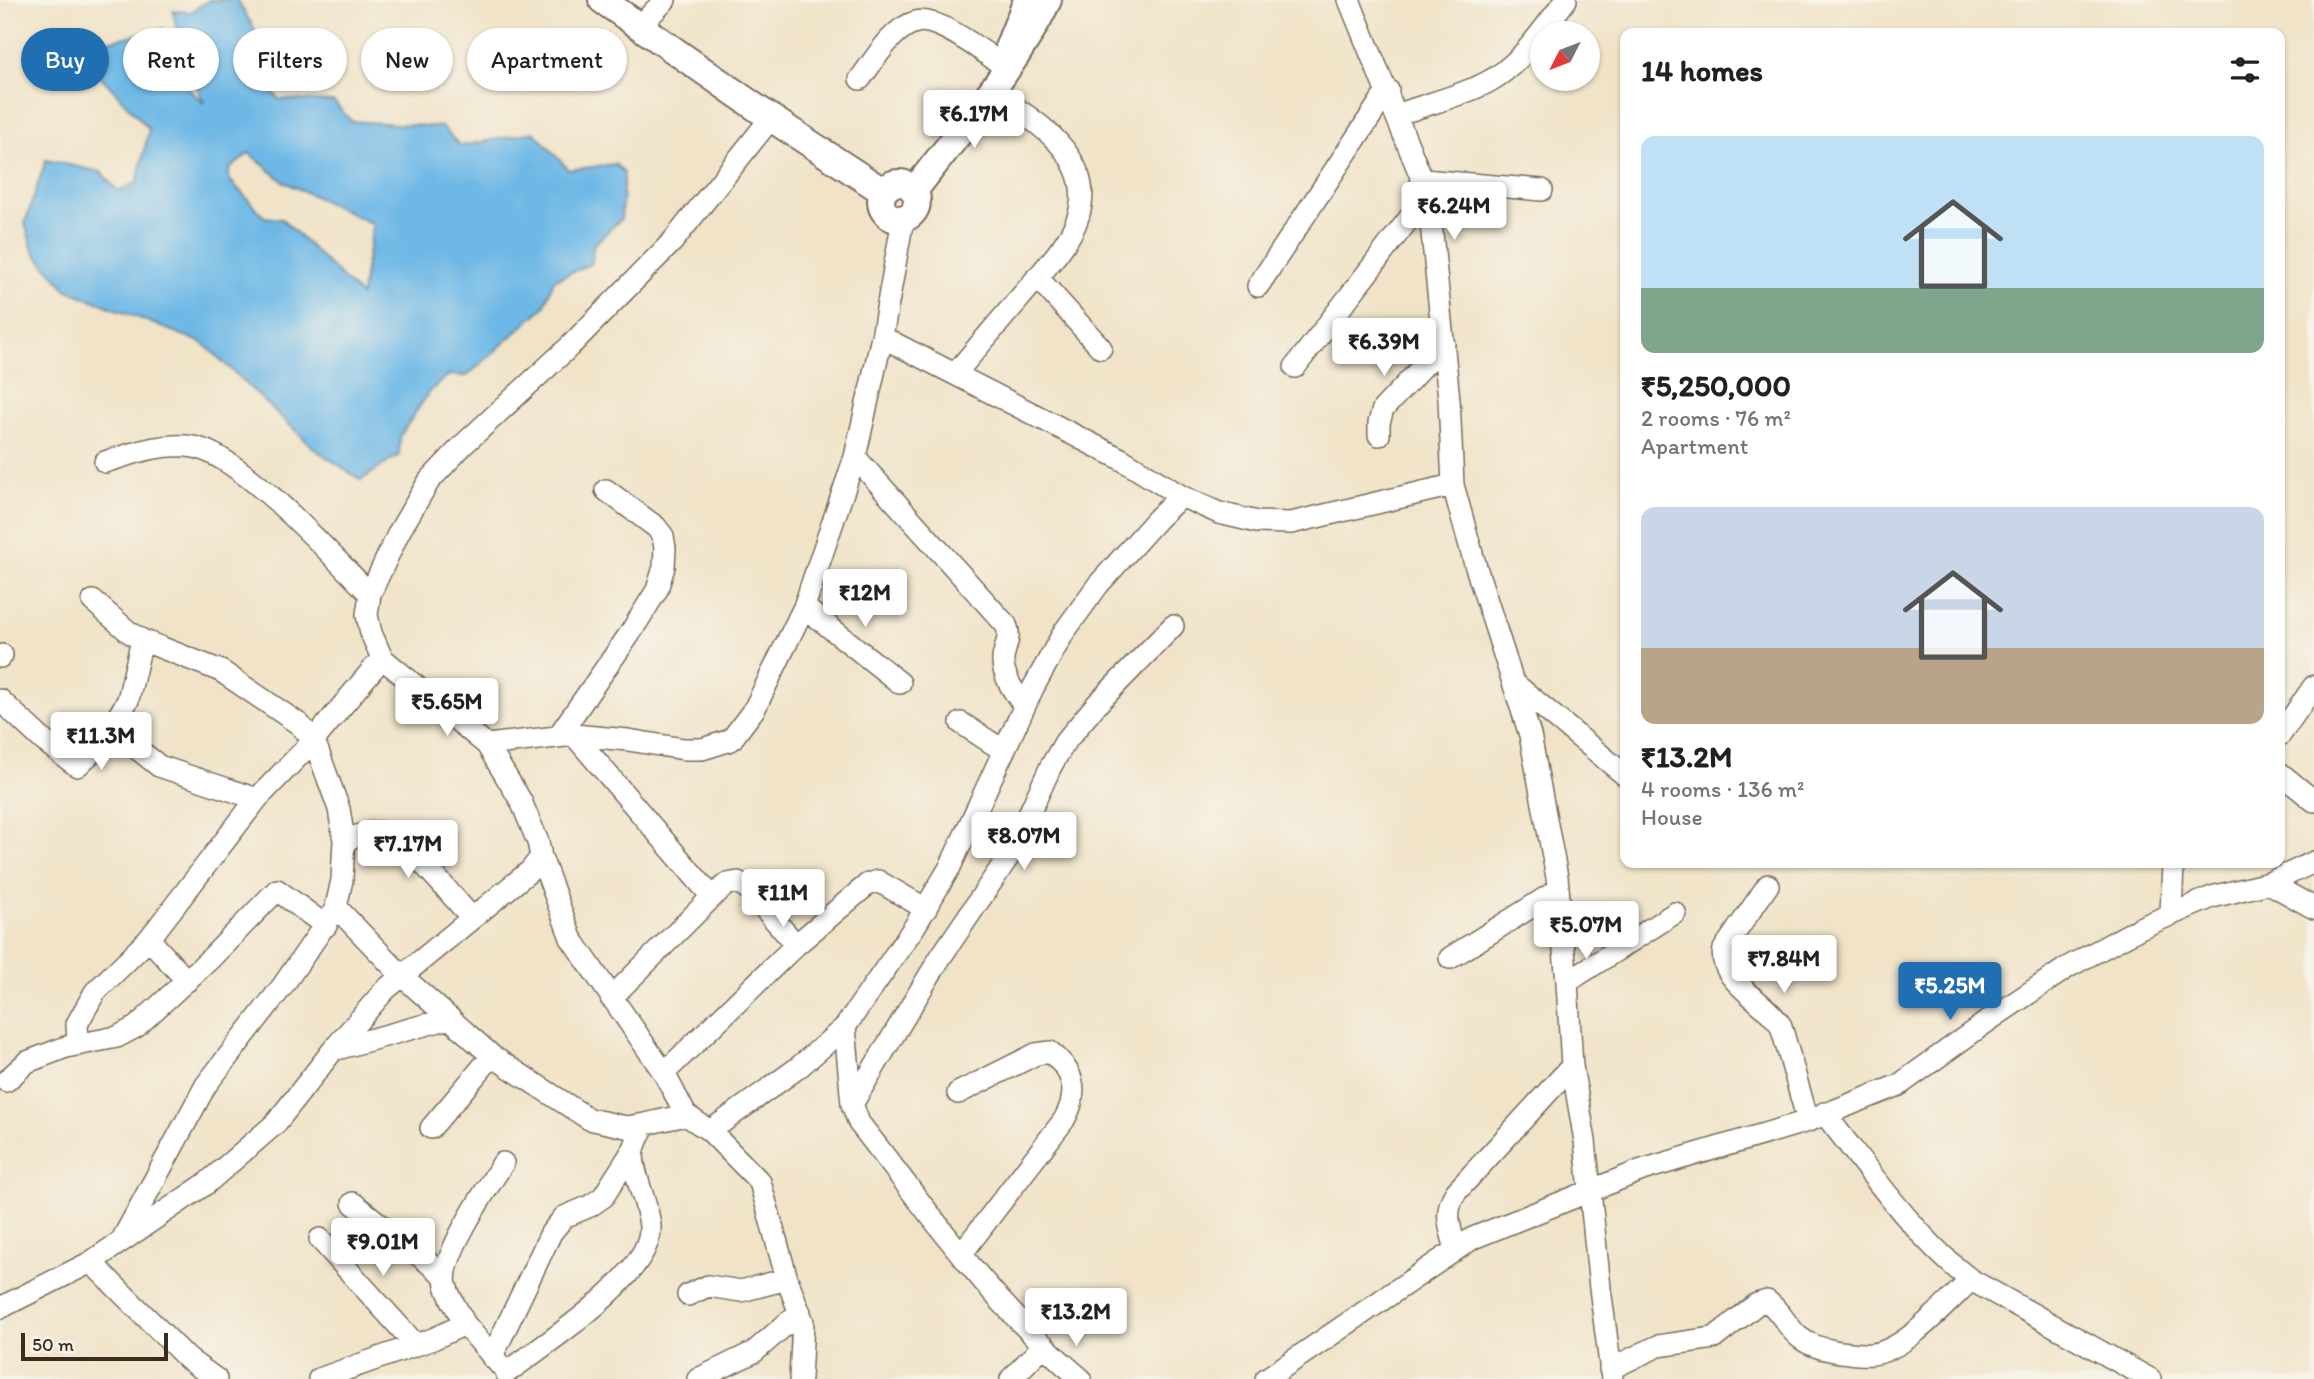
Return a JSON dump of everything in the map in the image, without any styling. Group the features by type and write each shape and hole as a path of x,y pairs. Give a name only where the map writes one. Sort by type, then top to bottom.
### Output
{"main road":[{"path":"602,0 771,118 884,192"},
{"path":"997,79 1027,0"},
{"path":"914,191 997,79 1041,16 1048,0"},
{"path":"899,183 909,186 914,191 917,202 913,213 903,219 886,214 881,203 884,192 888,187 899,183"}],"street":[{"path":"640,26 665,0"},
{"path":"1397,115 1487,83 1532,44 1566,0"},
{"path":"1353,1 1426,187 1450,399 1453,485 1475,564 1530,734 1558,890 1572,1066 1585,1141 1611,1374 1658,1346 1714,1338 1757,1304 1767,1301 1775,1307 1798,1337 1816,1348 1873,1354 1897,1344 1921,1326 1970,1280"},
{"path":"860,79 901,30 916,22 929,21 960,37 1018,108 1050,132 1074,162 1082,191 1078,219 1060,251 955,374"},
{"path":"1258,286 1388,90"},
{"path":"771,118 673,241 569,347 463,445 429,481 399,532 370,594 366,615 370,633 382,658 487,745 521,801 571,938 664,1073 685,1115 710,1131 760,1182 787,1279 803,1322 800,1379"},
{"path":"1426,187 1542,190"},
{"path":"1295,367 1426,187"},
{"path":"487,745 566,735 702,749 731,740 755,708 804,607 855,457 883,337 903,219"},
{"path":"1037,277 1101,348"},
{"path":"883,337 1121,458 1181,496 1219,513 1257,522 1291,523 1453,485"},
{"path":"1379,435 1383,408 1444,344"},
{"path":"105,462 162,445 194,447 215,454 261,488 370,594"},
{"path":"855,457 1006,625 1009,631 1003,660 1004,671 1012,690 1024,706"},
{"path":"566,735 657,590 664,567 663,536 656,527 606,490"},
{"path":"710,1131 799,1067 845,1027 926,909 956,855 1024,706 1064,632 1098,585 1181,496"},
{"path":"93,601 142,640 221,671 299,724 314,740 339,809 344,840 342,880 336,907 326,926 206,1085 120,1243"},
{"path":"804,607 900,683"},
{"path":"852,1104 940,958 1011,853 1065,742 1096,705 1173,626"},
{"path":"0,700 44,741 77,766 103,742 128,700 142,640"},
{"path":"78,1045 77,1024 95,992 149,939 257,799 314,740 382,658"},
{"path":"1515,684 1620,771"},
{"path":"2285,728 2314,686"},
{"path":"961,723 1004,751"},
{"path":"111,728 159,766 257,799"},
{"path":"566,735 712,897"},
{"path":"2285,777 2314,801"},
{"path":"344,840 373,832 387,834 404,846 471,917"},
{"path":"0,1308 91,1262 207,1183 259,1140 276,1123 384,990 531,870 541,857"},
{"path":"1266,1379 1472,1238 1642,1170 1816,1117 1899,1085 2068,967 2171,914 2212,897 2269,883 2314,862"},
{"path":"2171,914 2173,868"},
{"path":"664,1073 796,945 868,884 878,881 926,909"},
{"path":"611,998 727,884 738,882 748,889 796,945"},
{"path":"2269,883 2314,908"},
{"path":"1768,885 1724,949 1722,958 1733,979 1773,1014 1781,1026 1816,1117 1887,1192 1937,1251 1970,1280 2150,1379"},
{"path":"6,1081 27,1062 66,1047 117,1037 136,1027 187,981 276,890 326,926"},
{"path":"1450,958 1558,890"},
{"path":"336,907 401,975 492,1056 589,1119 626,1127 685,1115"},
{"path":"1567,982 1675,913"},
{"path":"149,939 187,981"},
{"path":"333,1050 450,1018"},
{"path":"845,1027 852,1104 859,1123 976,1270 1052,1355 1081,1379"},
{"path":"958,1093 1036,1054 1050,1052 1067,1065 1073,1089 1072,1106 1065,1120 962,1253"},
{"path":"431,1128 492,1056"},
{"path":"1456,1249 1447,1217 1448,1204 1572,1066"},
{"path":"502,1369 551,1233 564,1217 603,1197 633,1150 645,1124"},
{"path":"502,1369 588,1314 618,1285 642,1253 650,1231 647,1205 633,1163 633,1150"},
{"path":"502,1369 465,1324 446,1286 445,1276 456,1243 503,1163"},
{"path":"353,1203 445,1276"},
{"path":"320,1239 416,1345"},
{"path":"91,1262 188,1359 214,1378"},
{"path":"688,1295 708,1286 741,1291 787,1279"},
{"path":"698,1379 754,1352 800,1312"},
{"path":"319,1379 416,1345 465,1324"},
{"path":"1011,1379 1044,1345"}],"water":[{"path":"209,0 237,0 254,28 233,28 233,91 272,91 279,99 334,102 351,121 442,127 460,146 534,132 569,170 615,164 624,173 621,219 593,245 592,263 554,280 544,307 467,376 449,375 429,392 400,436 399,455 361,480 316,450 203,343 67,290 33,251 25,223 46,160 101,172 118,191 137,183 149,129 109,85 109,41 123,38 123,91 191,91 204,103 199,91 219,91 219,28 176,28 173,11 191,12","holes":["249,153 284,182 373,224 361,296 282,219 264,217 229,179 229,170"]}]}
